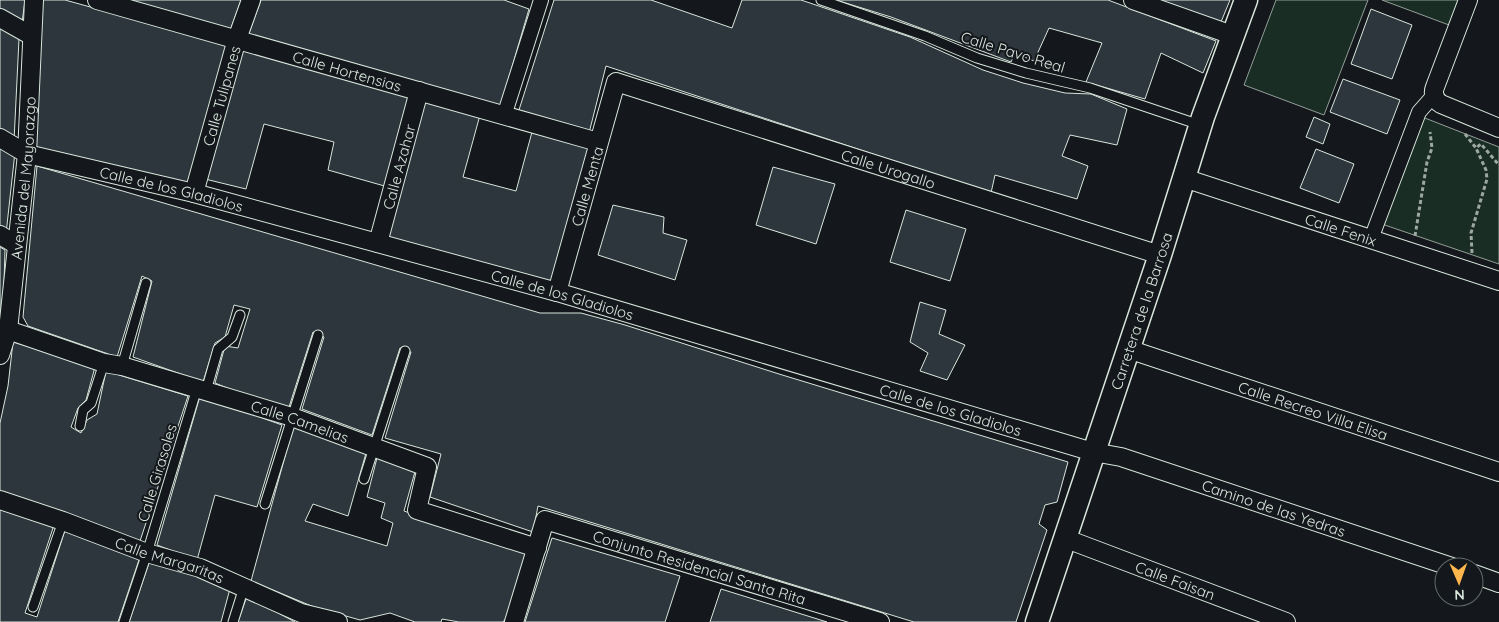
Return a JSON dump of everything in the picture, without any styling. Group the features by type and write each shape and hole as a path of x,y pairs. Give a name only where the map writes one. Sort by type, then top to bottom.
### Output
{"street":[{"name":"Avenida del Mayorazgo","path":"0,354 8,330 27,154 34,0"},
{"name":"Calle Hortensias","path":"97,0 598,142"},
{"name":"Calle Tulipanes","path":"194,193 237,40 252,0"},
{"path":"504,116 541,0"},
{"path":"1133,0 1232,35"},
{"name":"Carretera de la Barrosa","path":"1036,622 1160,256 1200,126 1246,0"},
{"path":"1372,240 1419,112 1434,95 1435,87 1468,0"},
{"path":"0,18 32,36"},
{"name":"Calle Menta","path":"558,292 616,82"},
{"name":"Calle Urogallo","path":"616,82 1160,256"},
{"name":"Calle Azahar","path":"378,243 419,92"},
{"path":"1434,95 1438,101 1499,128"},
{"name":"Calle de los Gladiolos","path":"0,138 27,154 194,193 558,292 1093,452"},
{"name":"Calle Fenix","path":"1184,178 1499,281"},
{"path":"0,235 17,245"},
{"name":"Calle Camelias","path":"8,330 104,363 122,366 292,417 428,467 417,510 537,548"},
{"name":"Calle Recreo Villa Elisa","path":"1128,349 1499,472"},
{"name":"Camino de las Yedras","path":"1093,452 1121,457 1434,561"},
{"name":"Calle Margaritas","path":"0,500 63,521 147,553 200,568 302,613 338,622"},
{"name":"Conjunto Residencial Santa Rita","path":"537,548 546,520 880,622"},
{"name":"Calle Faisan","path":"1064,538 1286,622"},
{"path":"514,622 537,548"},
{"path":"1484,578 1499,583"}],"lane":[{"name":"Calle Pavo Real","path":"821,0 925,36 977,58 1026,73 1090,88 1200,126"},
{"path":"122,366 146,283"},
{"name":"Calle Girasoles","path":"124,622 201,390 218,349 232,337 240,315"},
{"path":"265,504 318,335"},
{"path":"364,479 405,351"},
{"path":"80,426 83,410 91,402 104,363"},
{"path":"33,607 63,521"},
{"path":"233,622 244,587"}],"path":[{"path":"1456,110 1454,121 1476,148 1486,170 1487,179 1471,233 1474,273"},
{"path":"1411,253 1420,211 1427,162 1432,148 1428,126 1419,112"},
{"path":"1476,148 1481,144 1499,165"}],"green space":[{"path":"1276,0 1368,0 1324,115 1244,85"},
{"path":"1382,0 1459,0 1449,25"},
{"path":"1412,113 1499,147 1499,264 1373,221"}],"building":[{"path":"0,0 25,0 22,23 0,11"},
{"path":"42,0 65,0 228,45 191,186 34,148"},
{"path":"127,0 241,0 230,31"},
{"path":"261,0 504,0 529,9 500,108 248,36"},
{"path":"554,0 651,0 732,28 742,0 801,0 910,37 983,70 1023,83 1065,93 1091,94 1127,109 1117,145 1070,135 1062,156 1088,166 1077,199 995,175 991,193 606,66 589,133 518,113"},
{"path":"836,0 1108,0 1216,41 1203,73 1161,53 1145,99 1086,82 1102,43 1049,28 1034,61 1015,53 1011,62 891,17"},
{"path":"1159,0 1230,0 1221,22"},
{"path":"1371,9 1412,25 1392,79 1351,64"},
{"path":"0,27 19,39 14,141 0,132"},
{"path":"241,47 412,97 388,187 328,170 334,142 264,124 246,189 205,179"},
{"path":"1343,79 1400,100 1387,134 1330,112"},
{"path":"423,100 480,115 463,177 516,191 532,132 590,147 553,283 386,238"},
{"path":"1314,117 1330,124 1323,144 1306,137"},
{"path":"0,144 15,152 6,234 0,231"},
{"path":"1316,149 1354,164 1339,203 1300,188"},
{"path":"37,166 540,313 581,313 625,325 1068,462 1057,502 1045,505 1039,524 1047,530 1016,622 914,622 538,506 533,532 430,497 441,454 385,438 411,352 400,348 372,435 302,409 324,337 313,332 289,407 242,394 215,383 225,346 238,348 250,309 234,305 225,337 215,343 203,382 133,357 152,281 142,276 117,357 28,326 23,317"},
{"path":"773,167 835,184 816,244 756,225"},
{"path":"613,205 664,217 663,233 687,240 675,280 598,255"},
{"path":"906,210 966,229 950,281 890,262"},
{"path":"0,247 5,250 3,319 0,324"},
{"path":"920,302 946,310 939,334 965,345 947,380 920,371 928,353 910,342"},
{"path":"13,342 95,367 86,400 78,408 71,427 81,433 87,420 97,414 106,371 188,396 140,541 0,493 0,423 8,386"},
{"path":"200,396 282,425 257,507 215,495 197,560 157,545"},
{"path":"293,427 366,453 348,516 313,504 305,521 387,546 393,523 381,518 385,503 367,497 378,454 416,468 404,511 527,553 510,613 503,622 459,622 442,619 441,622 415,622 390,613 360,620 314,607 251,581"},
{"path":"0,506 54,525 25,613 37,617 66,527 141,554 118,622 0,622"},
{"path":"552,538 680,576 665,622 525,622"},
{"path":"151,557 231,585 221,622 129,622"},
{"path":"721,589 827,622 710,622"},
{"path":"247,596 295,622 238,622"}]}
